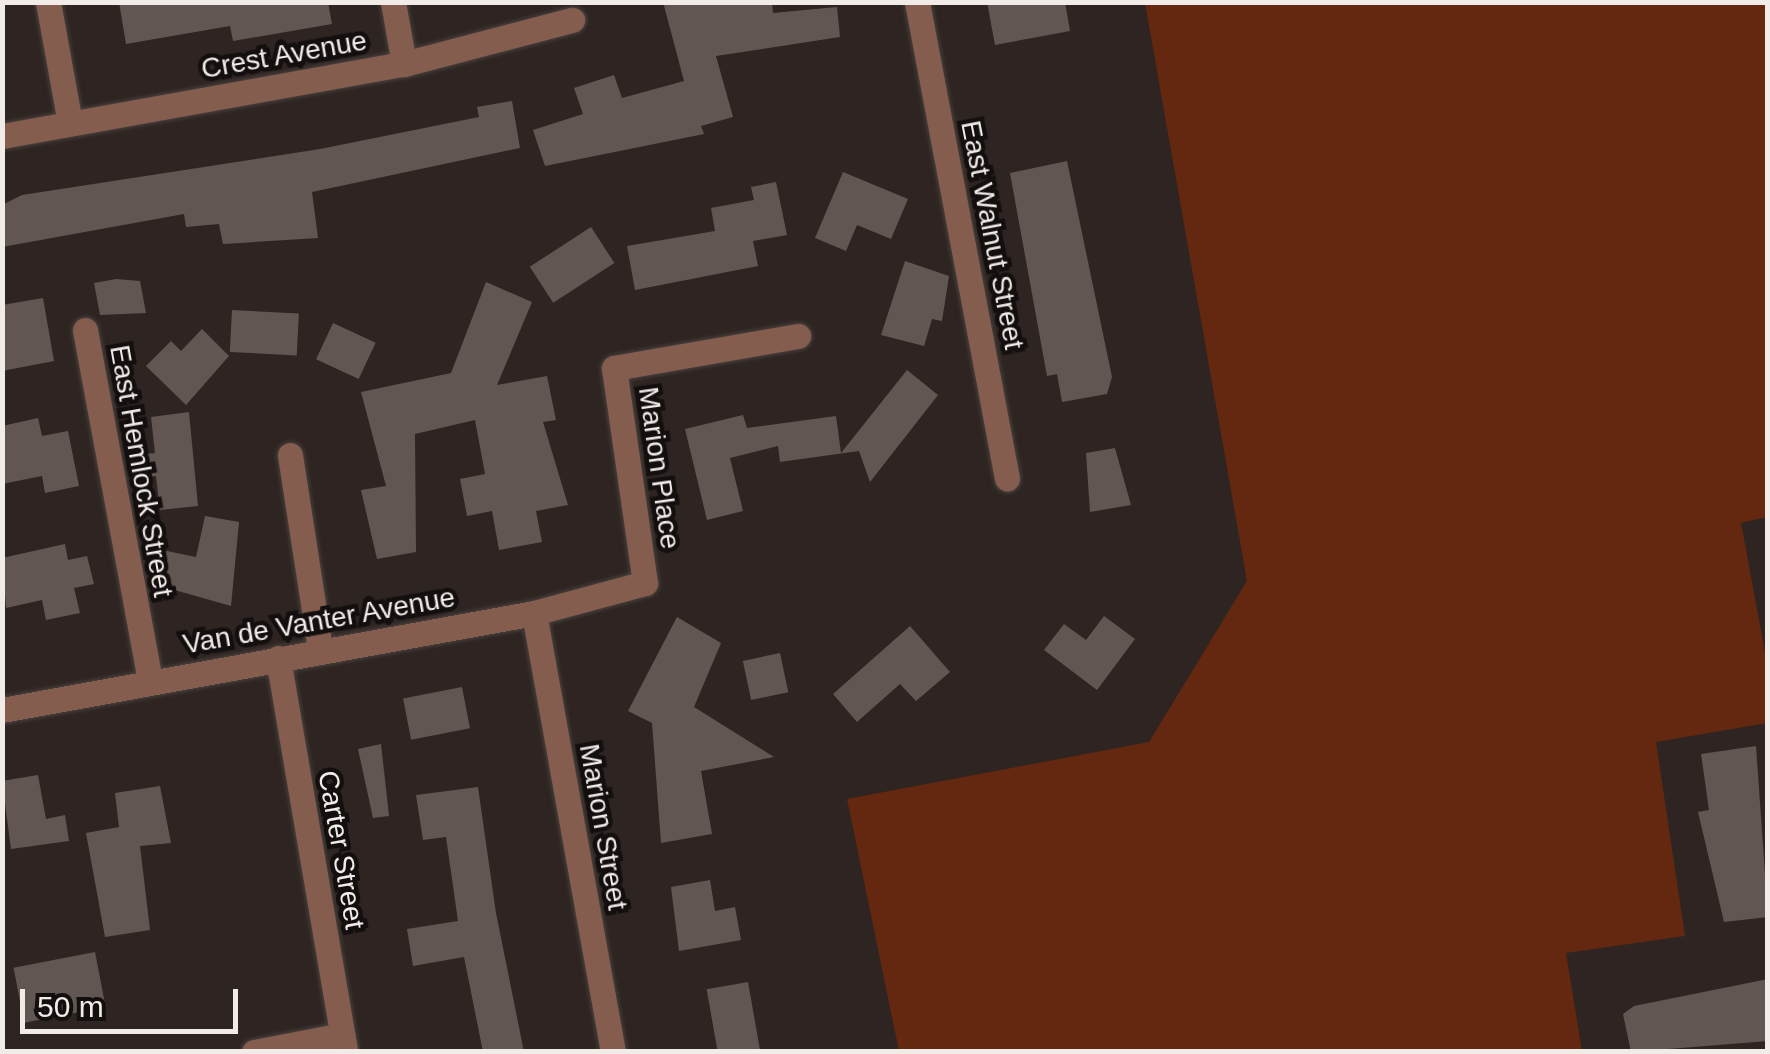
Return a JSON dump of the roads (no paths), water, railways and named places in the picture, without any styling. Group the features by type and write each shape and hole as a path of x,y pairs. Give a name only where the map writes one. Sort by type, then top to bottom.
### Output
{"street":[{"path":"48,2 70,123"},
{"path":"394,2 404,64"},
{"name":"East Walnut Street","path":"917,2 1008,479"},
{"name":"Crest Avenue","path":"2,136 404,64 572,20"},
{"name":"East Hemlock Street","path":"85,330 150,682"},
{"name":"Marion Place","path":"646,584 614,368 798,336"},
{"path":"290,456 320,649"},
{"name":"Van de Vanter Avenue","path":"2,710 320,649 534,614 646,584"},
{"name":"Marion Street","path":"534,614 613,1052"},
{"name":"Carter Street","path":"278,658 343,1043"},
{"path":"254,1052 343,1043"}]}
